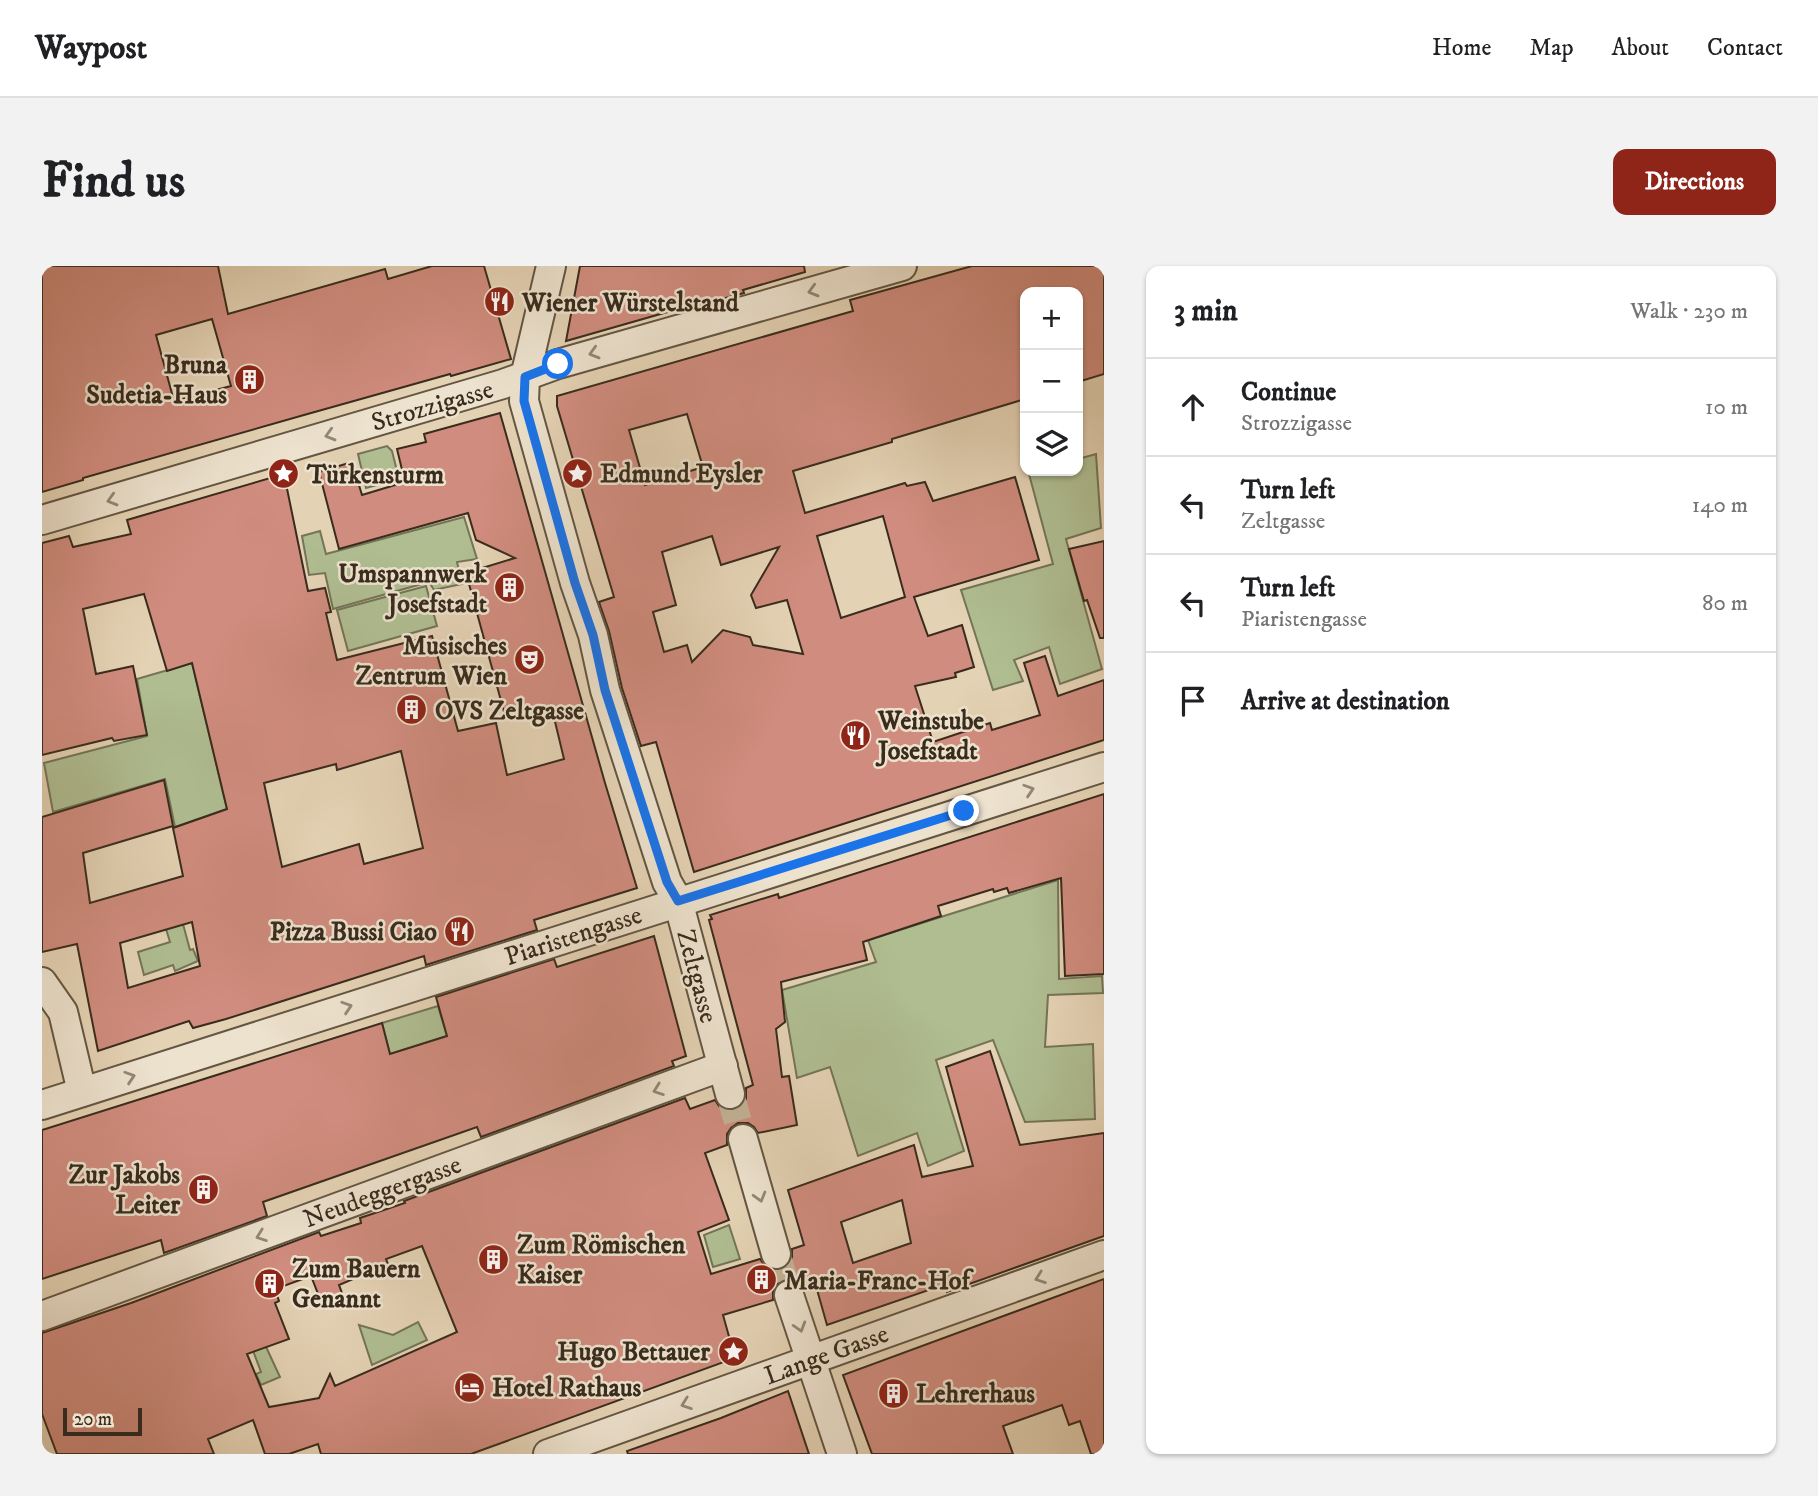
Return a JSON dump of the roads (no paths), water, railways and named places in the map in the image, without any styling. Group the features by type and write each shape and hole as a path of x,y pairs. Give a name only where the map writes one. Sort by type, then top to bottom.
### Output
{"street":[{"name":"Zeltgasse","path":"551,266 525,377 524,401 575,583 590,626 605,690 667,882 678,901 730,1094"},
{"name":"Strozzigasse","path":"42,520 525,377 558,364 902,266"},
{"name":"Piaristengasse","path":"42,1105 1104,766"},
{"path":"42,982 63,1012 82,1092"},
{"name":"Neudeggergasse","path":"42,1316 723,1066"},
{"path":"743,1139 776,1254"},
{"name":"Lange Gasse","path":"548,1454 1104,1255"},
{"path":"789,1295 842,1454"}],"tunnel":[{"path":"730,1094 743,1139"},
{"path":"776,1254 789,1295"}],"place":[{"name":"Wiener Würstelstand","path":"499,302"},
{"name":"Bruna Sudetia-Haus","path":"250,379"},
{"name":"Edmund Eysler","path":"577,473"},
{"name":"Türkensturm","path":"284,474"},
{"name":"Umspannwerk Josefstadt","path":"510,588"},
{"name":"Musisches Zentrum Wien","path":"530,660"},
{"name":"OVS Zeltgasse","path":"412,710"},
{"name":"Weinstube Josefstadt","path":"855,735"},
{"name":"Pizza Bussi Ciao","path":"460,931"},
{"name":"Zur Jakobs Leiter","path":"203,1189"},
{"name":"Zum Römischen Kaiser","path":"494,1259"},
{"name":"Maria-Franc-Hof","path":"761,1280"},
{"name":"Zum Bauern Genannt","path":"269,1283"},
{"name":"Hugo Bettauer","path":"733,1351"},
{"name":"Hotel Rathaus","path":"469,1387"},
{"name":"Lehrerhaus","path":"893,1393"}]}
